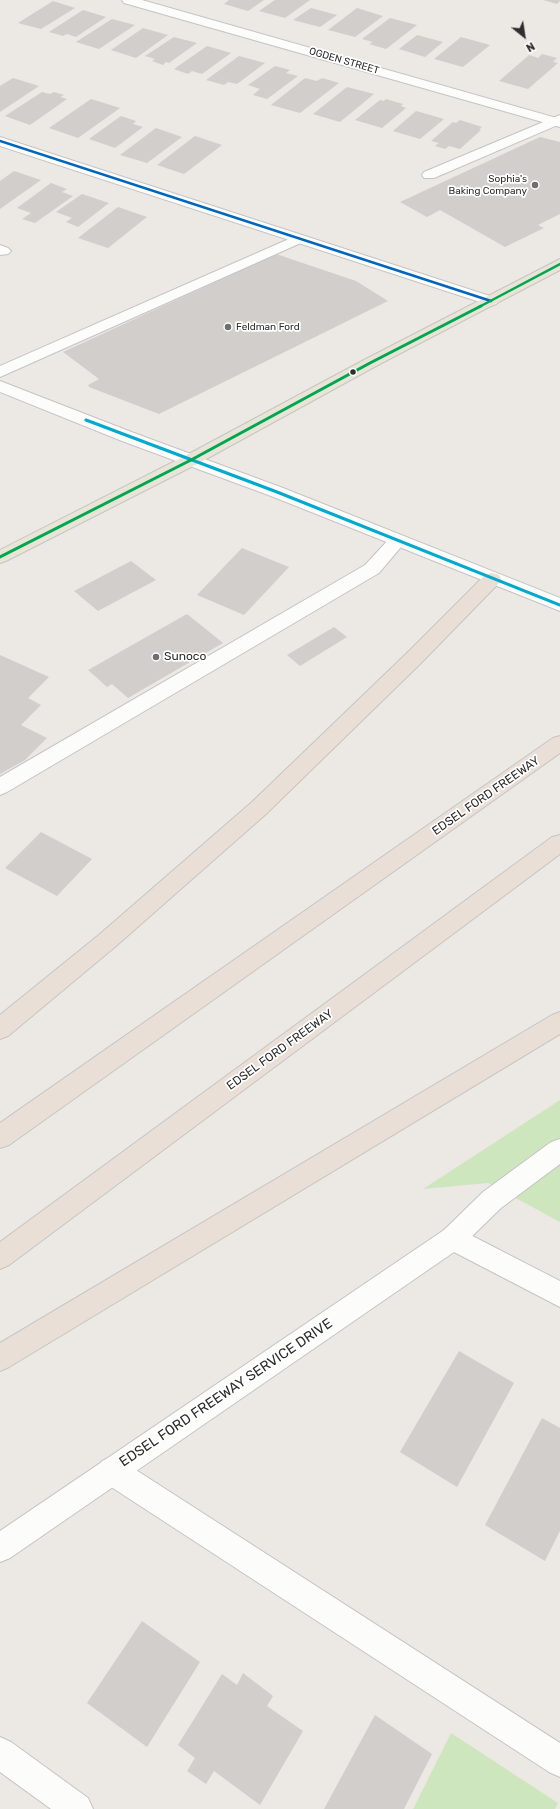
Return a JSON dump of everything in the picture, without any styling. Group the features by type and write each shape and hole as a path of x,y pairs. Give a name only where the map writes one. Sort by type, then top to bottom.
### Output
{"highway":[{"path":"0,1029 108,940 259,808 413,659 492,579"},
{"name":"EDSEL FORD FREEWAY","path":"0,1137 560,743"},
{"name":"EDSEL FORD FREEWAY","path":"0,1257 560,843"},
{"path":"0,1358 560,1022"}],"main road":[{"path":"0,557 191,460 370,363 491,302 560,264"}],"street":[{"name":"OGDEN STREET","path":"128,0 558,121"},
{"path":"429,176 558,121"},
{"path":"0,141 491,302"},
{"path":"0,372 298,239"},
{"path":"0,386 560,605"},
{"path":"0,787 372,569 397,541"},
{"name":"EDSEL FORD FREEWAY SERVICE DRIVE","path":"0,1548 453,1238 492,1200 560,1150"},
{"path":"453,1238 560,1295"},
{"path":"112,1471 560,1761"},
{"path":"0,1753 77,1809"}],"green space":[{"path":"560,1100 560,1222 488,1183 423,1189"},
{"path":"451,1733 558,1803 555,1809 413,1809"}],"building":[{"path":"229,0 264,0 248,11 224,4"},
{"path":"275,0 310,0 285,18 259,11"},
{"path":"543,0 560,0 560,1 557,4"},
{"path":"53,1 75,8 41,29 18,23"},
{"path":"311,8 337,15 320,27 293,20"},
{"path":"357,8 383,16 355,37 328,30"},
{"path":"83,10 106,17 76,37 67,34 63,36 49,32"},
{"path":"390,18 417,25 386,49 369,44 373,42 362,39"},
{"path":"112,19 135,25 99,49 76,42"},
{"path":"143,28 168,35 136,58 111,50"},
{"path":"417,35 443,42 425,57 399,49"},
{"path":"174,37 197,43 169,63 166,62 163,65 152,61 155,59 145,56"},
{"path":"461,37 490,45 463,67 434,59"},
{"path":"207,46 231,53 202,74 192,71 188,74 174,69"},
{"path":"542,54 557,58 553,62 558,63 528,89 499,81 529,55 538,58"},
{"path":"239,56 265,63 237,84 228,82 224,85 206,80"},
{"path":"275,66 290,70 286,73 298,76 267,99 253,95 260,89 248,85"},
{"path":"13,78 39,86 0,112 0,86"},
{"path":"305,78 317,81 322,78 339,83 300,113 271,105"},
{"path":"347,87 374,94 340,122 313,114"},
{"path":"42,92 50,94 54,92 64,95 60,97 67,99 30,125 5,116"},
{"path":"91,99 120,108 78,138 49,128"},
{"path":"386,99 403,104 401,106 406,108 382,128 355,120 380,100 384,101"},
{"path":"416,111 444,119 420,139 393,131"},
{"path":"121,116 136,121 133,124 143,127 115,148 89,139"},
{"path":"460,120 482,127 479,130 481,130 460,149 449,146 445,149 435,146 439,143 431,141 453,122 456,123"},
{"path":"156,128 182,137 147,163 120,155"},
{"path":"195,136 222,145 184,174 157,165"},
{"path":"540,137 560,142 560,214 538,225 544,228 505,247 440,210 427,217 400,202"},
{"path":"14,171 41,180 0,209 0,181"},
{"path":"51,183 67,189 62,192 73,196 35,223 22,219 31,213 17,208"},
{"path":"82,194 109,203 78,227 66,222 72,218 56,212"},
{"path":"118,207 147,217 108,248 78,238"},
{"name":"Feldman Ford","path":"276,254 356,281 388,301 159,414 89,387 88,385 99,379 63,352"},
{"path":"242,548 289,567 244,615 197,595"},
{"path":"131,561 156,580 98,611 74,591"},
{"name":"Sunoco","path":"187,614 223,643 128,698 112,684 107,687 88,670"},
{"path":"334,627 347,637 300,666 287,655"},
{"path":"0,655 49,677 28,698 41,705 21,725 47,738 25,760 0,774"},
{"path":"41,832 92,859 57,896 5,868"},
{"path":"459,1351 514,1383 457,1487 400,1452"},
{"path":"542,1418 560,1428 560,1531 545,1561 485,1525"},
{"path":"142,1621 200,1662 147,1747 87,1703"},
{"path":"243,1673 273,1696 267,1706 303,1731 260,1805 214,1771 206,1784 187,1771 195,1758 178,1745 222,1674 237,1685"},
{"path":"375,1715 432,1754 404,1809 324,1809"}],"transit line":[{"path":"0,141 491,301"},
{"path":"0,557 191,460 370,363 560,264"},
{"path":"86,420 277,492 560,605"}],"place":[{"name":"Sophia's Baking Company","path":"535,185"},
{"name":"Feldman Ford","path":"228,327"},
{"name":"Sunoco","path":"156,657"}]}
